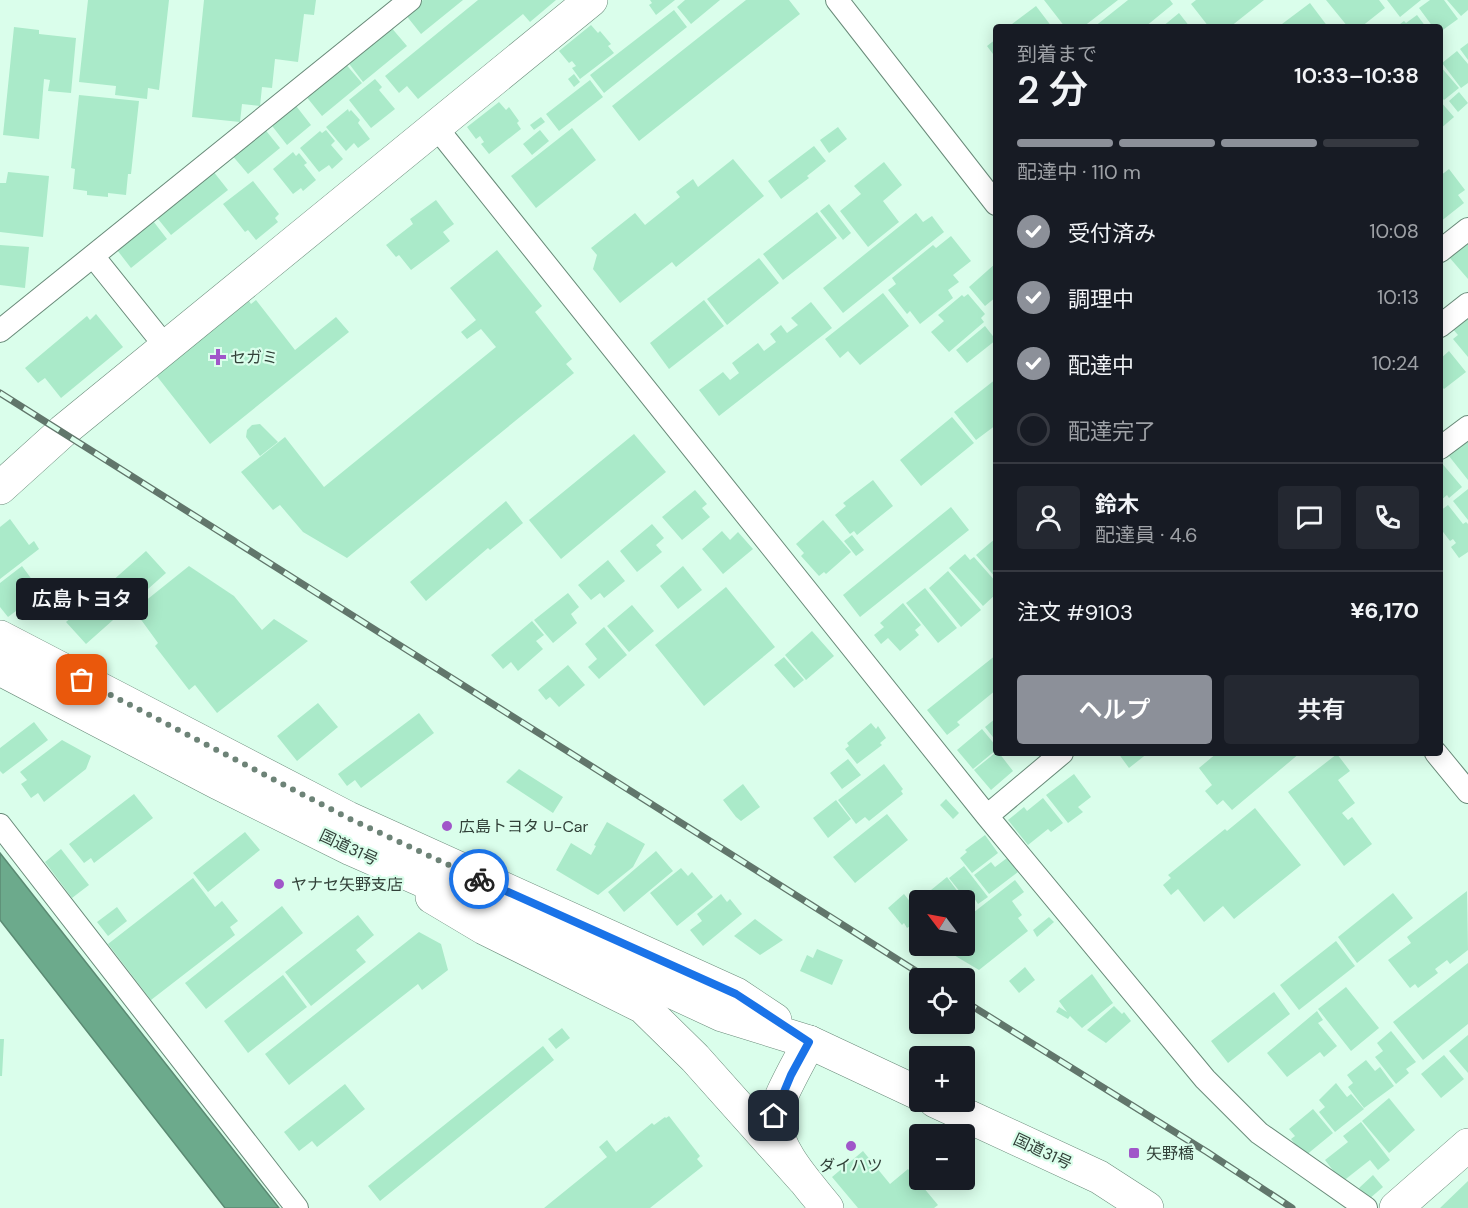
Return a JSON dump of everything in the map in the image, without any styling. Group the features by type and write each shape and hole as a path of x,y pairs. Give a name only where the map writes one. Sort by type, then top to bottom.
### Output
{"main road":[{"path":"0,488 63,431 591,0"},
{"name":"国道31号","path":"0,637 348,818 736,994 809,1042"},
{"name":"国道31号","path":"0,669 218,783 351,849 722,1015 809,1042 909,1089"},
{"path":"351,849 484,928 643,1007 695,1058 827,1208"},
{"path":"804,1180 779,1142 774,1116 791,1075 809,1042"},
{"name":"国道31号","path":"959,1112 1099,1177 1147,1208"},
{"path":"1396,1208 1468,1145"}],"street":[{"path":"0,331 410,0"},
{"path":"837,0 993,200"},
{"path":"436,126 987,816 1205,1079 1259,1133 1366,1208"},
{"path":"1443,249 1468,229"},
{"path":"93,256 166,347"},
{"path":"1443,324 1468,304"},
{"path":"1443,446 1468,427"},
{"path":"987,816 1058,756"},
{"path":"1438,756 1468,792"},
{"path":"0,825 297,1208"}],"shaded area":[{"path":"0,853 279,1208 225,1208 0,920"}],"building":[{"path":"88,0 169,0 159,90 148,88 147,99 115,95 116,86 79,82"},
{"path":"204,0 316,0 314,15 304,14 298,62 275,59 272,88 262,87 260,106 242,104 240,122 192,117"},
{"path":"423,0 463,0 421,34 405,14"},
{"path":"478,0 556,0 530,22 523,14 418,99 407,86 399,93 385,76"},
{"path":"650,0 675,0 656,15 649,5 652,3"},
{"path":"685,0 720,0 691,24 677,7"},
{"path":"746,0 789,0 800,14 639,141 612,106"},
{"path":"1044,0 1118,0 1087,24 1063,24"},
{"path":"1128,0 1170,0 1173,4 1149,24 1098,24"},
{"path":"1196,0 1264,0 1234,24 1207,24 1191,4"},
{"path":"1326,0 1379,0 1385,8 1365,24 1346,24"},
{"path":"1387,0 1421,0 1400,17"},
{"path":"1430,0 1444,0 1458,19 1443,30 1443,24 1431,24 1419,8"},
{"path":"1447,0 1468,0 1468,10 1461,16"},
{"path":"1310,3 1326,24 1282,24"},
{"path":"1036,6 1050,24 1012,24"},
{"path":"674,10 687,27 604,93 590,75"},
{"path":"1179,13 1188,24 1166,24"},
{"path":"1417,15 1424,24 1400,24 1404,21 1406,23"},
{"path":"591,25 598,33 600,31 611,44 608,46 614,53 580,79 572,68 576,66 572,61 569,63 559,51"},
{"path":"390,26 407,46 363,82 347,61"},
{"path":"14,27 39,30 39,34 76,38 71,93 48,91 50,80 44,79 39,139 3,135"},
{"path":"993,41 993,54 987,46"},
{"path":"1468,43 1468,60 1460,49"},
{"path":"1457,51 1468,64 1468,83 1461,88 1443,62"},
{"path":"344,62 362,83 322,116 305,95"},
{"path":"1443,69 1459,88 1443,99"},
{"path":"574,74 580,82 574,87 568,79"},
{"path":"375,79 382,87 379,90 395,109 371,128 349,100"},
{"path":"590,80 603,97 559,131 546,114"},
{"path":"1459,92 1468,103 1458,112 1449,101"},
{"path":"79,95 139,101 131,174 128,174 126,195 108,193 108,197 87,195 87,191 73,189 75,169 71,168"},
{"path":"293,102 311,125 287,145 269,122"},
{"path":"499,102 506,110 509,107 519,121 517,123 521,129 489,154 481,144 484,142 480,136 476,139 467,127"},
{"path":"1443,104 1454,117 1443,126"},
{"path":"348,109 360,120 358,123 370,139 358,148 354,143 346,151 326,127"},
{"path":"541,117 545,122 534,130 530,125"},
{"path":"263,127 280,148 248,174 231,154"},
{"path":"838,127 847,139 829,153 820,140"},
{"path":"572,128 596,160 536,208 511,176"},
{"path":"326,130 335,141 331,145 343,159 332,169 329,165 319,172 300,148 320,131 322,133"},
{"path":"540,130 549,141 532,155 523,144"},
{"path":"814,146 826,161 807,176 809,178 781,199 768,181"},
{"path":"293,152 296,156 299,153 307,163 304,165 316,180 303,191 301,188 293,194 273,169"},
{"path":"733,159 764,196 676,267 672,262 620,303 593,269 597,255 591,248 635,213 645,225 680,197 676,192 693,179 698,187"},
{"path":"884,162 902,185 883,201 899,222 868,247 840,211 861,194 854,186"},
{"path":"1449,169 1465,190 1458,195 1464,203 1443,220 1443,174"},
{"path":"213,171 228,190 171,235 154,214"},
{"path":"8,172 49,176 43,237 0,232 0,183 6,183"},
{"path":"253,181 279,214 275,218 278,222 256,240 248,230 245,232 223,204"},
{"path":"436,200 454,224 443,232 450,241 411,270 399,255 396,257 386,245 413,224 410,219"},
{"path":"829,204 851,233 843,240 820,211"},
{"path":"817,212 837,238 783,280 763,254"},
{"path":"916,213 923,222 932,216 944,232 843,313 823,288"},
{"path":"150,217 167,239 131,268 114,246"},
{"path":"951,236 971,261 953,275 959,282 948,290 953,298 920,324 910,311 907,314 888,290 896,284 892,278 933,245 936,248"},
{"path":"1468,241 1468,279 1449,257"},
{"path":"0,245 29,247 25,288 0,285"},
{"path":"497,250 542,306 535,312 572,359 566,364 574,373 347,558 303,532 280,505 273,510 241,472 285,437 324,487 496,347 481,329 467,339 461,332 476,320 450,288"},
{"path":"759,258 779,283 727,325 707,299"},
{"path":"993,266 993,299 985,306 969,287"},
{"path":"883,293 909,326 860,365 848,351 840,358 825,339"},
{"path":"968,294 985,314 981,318 984,322 949,352 931,332 944,321 938,315 962,295 964,297"},
{"path":"256,300 295,350 336,317 349,332 210,444 156,375 249,301 251,304"},
{"path":"704,300 724,326 669,369 650,343"},
{"path":"811,302 832,328 719,416 699,390 723,372 730,380 739,373 732,363 758,343 764,351 776,342 770,334 781,325 787,333 798,325 791,318"},
{"path":"96,314 123,347 61,398 45,378 38,383 25,368 87,316 90,320"},
{"path":"1468,314 1468,357 1453,339 1458,335 1451,327"},
{"path":"985,326 993,336 993,342 967,363 956,350"},
{"path":"1449,351 1466,372 1444,389 1443,388 1443,356"},
{"path":"993,381 993,427 976,440 954,412"},
{"path":"952,417 974,443 921,486 900,460"},
{"path":"260,424 278,442 260,456 246,437 247,430 252,425"},
{"path":"634,434 666,472 561,559 529,520"},
{"path":"1468,437 1468,480 1449,456"},
{"path":"1443,465 1462,487 1449,498 1447,495 1443,498"},
{"path":"873,480 893,506 857,535 854,531 850,534 835,515 846,506 843,503"},
{"path":"1468,489 1468,520 1453,501"},
{"path":"695,490 707,504 702,508 710,517 682,540 662,517"},
{"path":"506,501 523,523 490,550 488,548 426,601 410,582"},
{"path":"1448,505 1463,524 1466,522 1468,524 1468,552 1459,558 1451,547 1456,543 1453,539 1450,541 1443,532 1443,509"},
{"path":"951,507 969,530 860,617 843,595"},
{"path":"10,519 29,545 34,541 39,549 0,579 0,527"},
{"path":"823,520 851,552 826,574 824,572 819,576 801,556 804,553 796,544"},
{"path":"652,524 664,538 656,545 662,552 637,572 620,551"},
{"path":"722,531 730,540 738,532 753,549 723,574 702,549"},
{"path":"852,535 864,550 856,556 844,541"},
{"path":"993,541 993,575 976,555"},
{"path":"146,551 166,573 86,644 66,622"},
{"path":"965,554 970,560 974,557 993,579 993,597 983,606 949,568"},
{"path":"608,560 625,581 604,598 600,593 591,600 578,585"},
{"path":"22,566 41,592 8,617 0,607 0,583"},
{"path":"189,566 234,596 262,630 274,619 308,641 217,713 195,685 189,690 155,646 158,643 134,610"},
{"path":"683,566 702,590 678,609 660,586"},
{"path":"948,571 981,610 961,627 929,588"},
{"path":"726,587 775,647 704,706 655,645"},
{"path":"925,588 957,628 938,643 906,603"},
{"path":"568,593 579,607 571,614 577,623 553,643 534,620"},
{"path":"903,603 921,625 915,630 919,635 900,651 888,638 881,644 874,635 884,627 880,623"},
{"path":"632,605 654,631 629,652 607,626"},
{"path":"532,621 544,635 536,641 543,649 518,671 511,662 503,669 491,655"},
{"path":"604,627 627,655 599,679 588,667 597,659 585,644"},
{"path":"812,631 834,656 806,680 785,655"},
{"path":"784,657 804,680 794,688 774,665"},
{"path":"993,657 993,692 957,722 960,725 947,735 927,710"},
{"path":"568,665 585,685 559,707 550,697 546,700 538,690"},
{"path":"318,703 338,727 297,761 277,736"},
{"path":"419,713 434,733 361,788 355,780 347,786 338,774"},
{"path":"993,720 993,737 985,727"},
{"path":"34,722 48,740 3,774 0,771 0,748"},
{"path":"871,723 876,729 878,726 886,738 880,743 882,745 857,764 845,749 849,746 847,743"},
{"path":"982,729 993,742 993,752 973,769 957,750"},
{"path":"62,740 91,756 86,769 44,802 38,793 31,798 21,784 27,780 20,772"},
{"path":"993,755 1001,756 1013,771 991,790 974,770"},
{"path":"1120,756 1144,756 1129,768"},
{"path":"1213,756 1296,756 1232,810 1223,800 1217,805 1205,791 1212,785 1199,768"},
{"path":"1334,756 1339,756 1350,771 1338,780 1355,803 1342,813 1348,820 1352,817 1372,844 1344,866 1288,792"},
{"path":"848,759 861,775 842,789 830,773"},
{"path":"884,764 903,789 901,791 903,794 869,821 865,817 856,824 838,800"},
{"path":"519,769 563,797 553,813 506,782"},
{"path":"1074,774 1091,797 1078,807 1083,812 1068,823 1046,795"},
{"path":"743,784 760,807 741,821 723,800"},
{"path":"134,794 153,818 94,863 91,858 84,863 69,844"},
{"path":"1043,798 1063,823 1051,832 1048,829 1028,845 1008,820 1024,807 1027,811"},
{"path":"946,799 959,813 953,819 940,805"},
{"path":"836,800 851,819 828,838 813,818"},
{"path":"1255,808 1301,865 1234,919 1223,906 1204,922 1178,889 1171,895 1163,885 1171,878 1168,875"},
{"path":"887,814 908,840 855,883 833,857"},
{"path":"607,822 645,844 633,867 598,895 556,870 571,843 591,855"},
{"path":"245,832 260,850 208,892 193,873"},
{"path":"985,835 998,853 972,873 960,858 967,852 965,850"},
{"path":"61,849 89,885 72,898 45,862"},
{"path":"656,851 673,871 624,912 608,892"},
{"path":"1007,858 1018,872 989,894 974,875 991,862 995,867"},
{"path":"964,866 988,897 978,904 975,900 975,890 958,890 949,878"},
{"path":"681,868 688,876 692,872 713,897 677,926 650,893"},
{"path":"947,877 957,890 931,890"},
{"path":"193,878 215,907 222,901 238,921 230,927 235,935 151,1000 108,944"},
{"path":"1015,880 1024,892 1012,901 1022,915 1018,918 1028,931 979,970 955,956 975,956 975,911"},
{"path":"1467,891 1468,950 1450,964 1447,960 1435,969 1438,973 1418,988 1415,984 1410,988 1388,960 1411,943 1407,937"},
{"path":"1393,893 1413,918 1357,963 1338,937"},
{"path":"721,894 727,902 730,899 742,914 703,946 690,930 702,921 697,914"},
{"path":"904,894 909,900 909,927 907,928 904,923 902,925 888,908"},
{"path":"282,906 303,933 206,1009 185,983"},
{"path":"117,907 127,921 108,936 97,922"},
{"path":"358,915 374,935 356,950 366,962 311,1006 285,972"},
{"path":"1049,917 1054,922 1037,937 1033,930"},
{"path":"755,919 783,940 760,955 734,936"},
{"path":"419,932 441,944 448,970 422,990 418,984 289,1085 265,1054"},
{"path":"1336,941 1355,966 1299,1010 1280,985"},
{"path":"817,949 843,960 832,985 800,971 807,955 813,958"},
{"path":"1468,963 1468,1024 1423,1060 1393,1022"},
{"path":"1025,967 1035,980 1019,993 1009,981"},
{"path":"1092,974 1113,1003 1082,1028 1070,1016 1068,1019 1056,1012 1059,1007 1067,1012 1059,1001"},
{"path":"283,975 307,1007 248,1053 224,1021"},
{"path":"1346,987 1379,1028 1351,1051 1318,1009"},
{"path":"1274,992 1290,1014 1228,1063 1211,1041"},
{"path":"1114,1006 1122,1014 1124,1012 1131,1021 1106,1043 1087,1030"},
{"path":"1317,1011 1323,1020 1318,1023 1337,1046 1324,1057 1320,1052 1287,1077 1267,1053"},
{"path":"562,1028 570,1038 556,1049 548,1039"},
{"path":"1391,1031 1416,1062 1406,1069 1409,1073 1396,1084 1375,1057 1383,1051 1377,1043"},
{"path":"1468,1035 1468,1073 1449,1051"},
{"path":"0,1039 4,1039 2,1076 0,1076"},
{"path":"543,1046 554,1060 380,1201 368,1186"},
{"path":"1444,1055 1464,1079 1441,1098 1421,1074"},
{"path":"1366,1060 1375,1071 1380,1067 1394,1086 1364,1108 1348,1087 1353,1083 1347,1075"},
{"path":"1336,1083 1347,1097 1351,1094 1364,1109 1335,1132 1319,1112 1325,1107 1319,1100"},
{"path":"345,1084 365,1109 317,1147 312,1141 299,1151 284,1132"},
{"path":"1389,1098 1415,1130 1389,1153 1362,1121"},
{"path":"1313,1109 1333,1133 1305,1156 1291,1139 1295,1136 1289,1129"},
{"path":"669,1116 700,1156 697,1159 703,1166 650,1208 544,1208 607,1157 599,1147 607,1140 616,1152 652,1123 654,1125"},
{"path":"1361,1122 1390,1160 1378,1170 1370,1160 1342,1182 1325,1160 1348,1142 1343,1136"},
{"path":"863,1151 890,1184 908,1169 909,1190 926,1190 938,1205 934,1208 858,1208 832,1177"},
{"path":"1373,1175 1383,1187 1369,1199 1359,1188"},
{"path":"1468,1181 1468,1208 1440,1208"}],"railway":[{"path":"0,393 911,968"},
{"path":"975,1008 1207,1152 1292,1208"}],"way so far":[{"path":"82,680 348,818 479,879"}],"place":[{"name":"セガミ","path":"218,357"},
{"name":"広島トヨタ","path":"82,680"},
{"name":"広島トヨタ U-Car","path":"447,826"},
{"name":"ヤナセ矢野支店","path":"279,884"},
{"name":"ダイハツ","path":"851,1146"},
{"name":"矢野橋","path":"1134,1153"}],"route":[{"path":"479,879 736,994 809,1042 791,1075 774,1116"}]}
